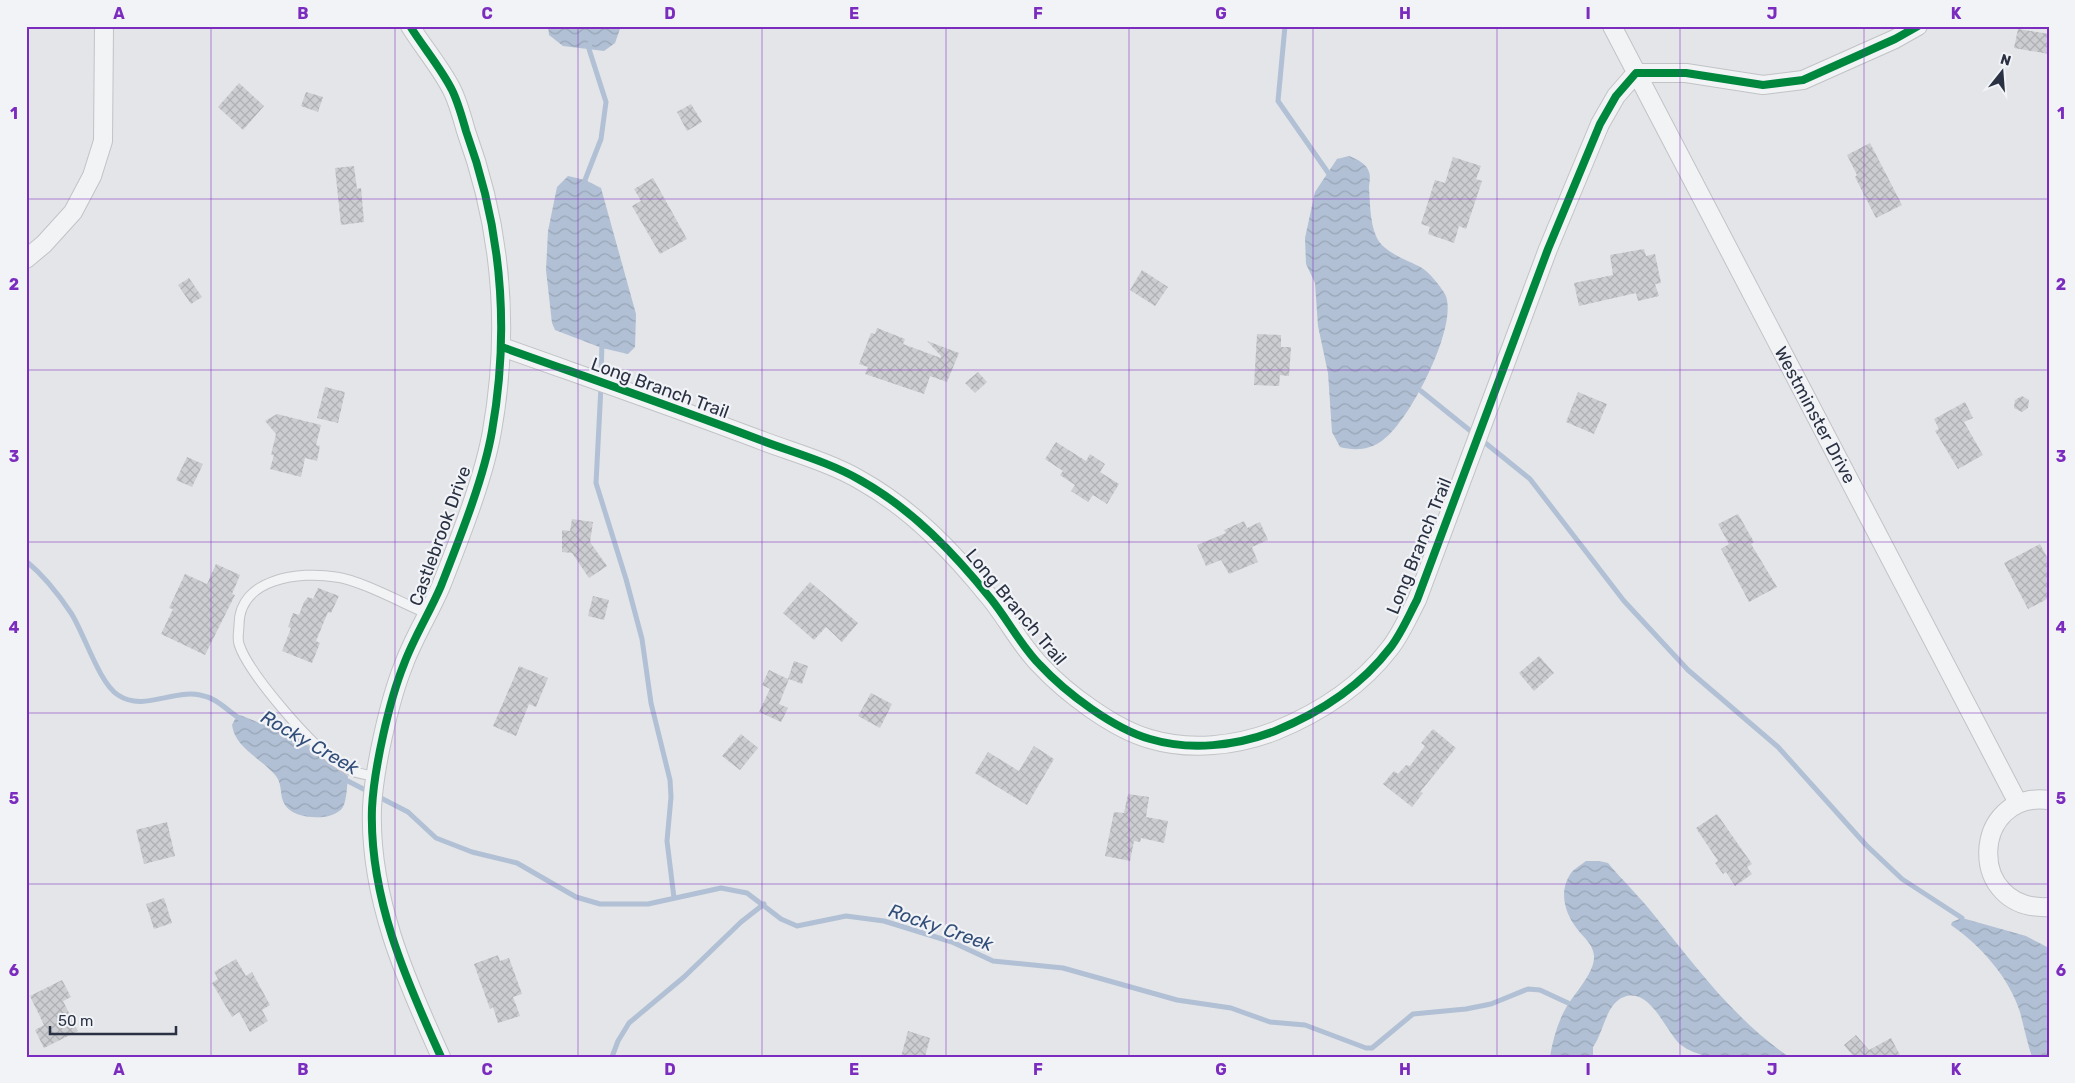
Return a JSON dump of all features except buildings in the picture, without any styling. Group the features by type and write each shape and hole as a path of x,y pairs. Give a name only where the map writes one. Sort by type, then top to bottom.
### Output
{"street":[{"path":"26,259 44,244 73,212 92,176 103,141 104,26"},
{"name":"Castlebrook Drive","path":"410,26 452,89 474,153 490,210 499,275 502,348 492,432 484,461 468,513 428,614 403,665 388,721 376,776 372,807 374,846 381,901 407,983 441,1057"},
{"name":"Westminster Drive","path":"1612,26 2018,803"},
{"path":"1636,73 1686,73 1763,85 1802,80 1895,39 1918,26"},
{"name":"Long Branch Trail","path":"502,348 742,433 859,479 906,510 945,547 990,599 1040,665 1073,694 1113,722 1149,739 1200,746 1250,740 1302,720 1339,696 1371,671 1392,646 1417,600 1548,249 1600,124 1616,96 1636,73"},
{"path":"2049,800 2038,798 2018,803 2002,815 1991,832 1986,852 1990,872 2000,889 2016,902 2035,908 2049,907"}],"lane":[{"path":"376,776 362,775 340,765 286,714 249,663 238,643 239,612 254,590 277,580 307,574 338,577 428,614"}],"water":[{"path":"548,26 621,26 615,43 604,51 563,46 549,35"},
{"path":"1349,156 1364,164 1368,169 1371,219 1379,242 1396,255 1428,273 1445,294 1448,308 1439,349 1418,394 1406,414 1394,430 1383,440 1368,448 1357,449 1340,447 1332,432 1328,373 1318,326 1315,283 1306,264 1305,238 1315,192 1337,159"},
{"path":"568,176 585,180 601,188 636,314 635,347 628,354 602,348 555,330 552,323 546,270 548,231 557,187"},
{"path":"240,715 299,739 348,776 343,807 338,812 323,817 305,816 290,810 283,802 280,783 276,776 243,746 234,733 232,725 236,717"},
{"path":"1586,861 1608,863 1649,908 1716,991 1750,1025 1789,1057 1718,1058 1692,1051 1675,1039 1650,1005 1634,996 1624,997 1613,1005 1593,1047 1593,1057 1550,1057 1562,1015 1589,974 1594,962 1592,948 1573,924 1567,910 1564,895 1567,880 1571,873"},
{"path":"1962,918 2026,936 2049,948 2049,1057 2032,1057 2020,1012 2009,986 1983,952 1951,925 1952,922"}],"waterway":[{"path":"1285,26 1278,101 1329,174"},
{"path":"586,186 585,180 601,139 606,102 589,49 590,43"},
{"path":"601,378 602,342"},
{"path":"601,386 596,483 626,579 642,639 651,703 670,780 671,797 667,841 674,898"},
{"path":"1421,391 1530,479 1624,601 1688,670 1778,747 1866,845 1902,879 1962,918"},
{"name":"Rocky Creek","path":"26,561 50,585 71,613 104,680 118,695 128,700 138,701 190,694 200,695 212,699 242,720"},
{"name":"Rocky Creek","path":"342,778 408,812 436,838 472,852 517,863 576,897 600,904 648,904 721,888 747,893 781,919 797,926 846,916 884,921 952,942 993,961 1063,968 1177,1000 1231,1008 1270,1022 1305,1025 1366,1048 1372,1048 1413,1014 1466,1009 1491,1004 1528,989 1540,990 1568,1003"},
{"path":"612,1057 618,1041 629,1023 684,977 741,922 764,904"}],"cycle path":[{"path":"410,26 452,90 478,167 494,241 501,317 497,393 492,431 483,469 441,586 412,644 398,679 379,755 373,792 373,841 376,873 383,905 403,967 441,1057"},
{"path":"502,347 813,459 849,474 897,504 931,533 991,599 1033,658 1063,687 1091,709 1136,734 1165,743 1197,746 1245,740 1291,724 1338,697 1379,662 1398,637 1417,600 1548,249 1600,124 1616,96 1636,73 1686,73 1763,85 1803,80 1895,39 1918,26"}]}
